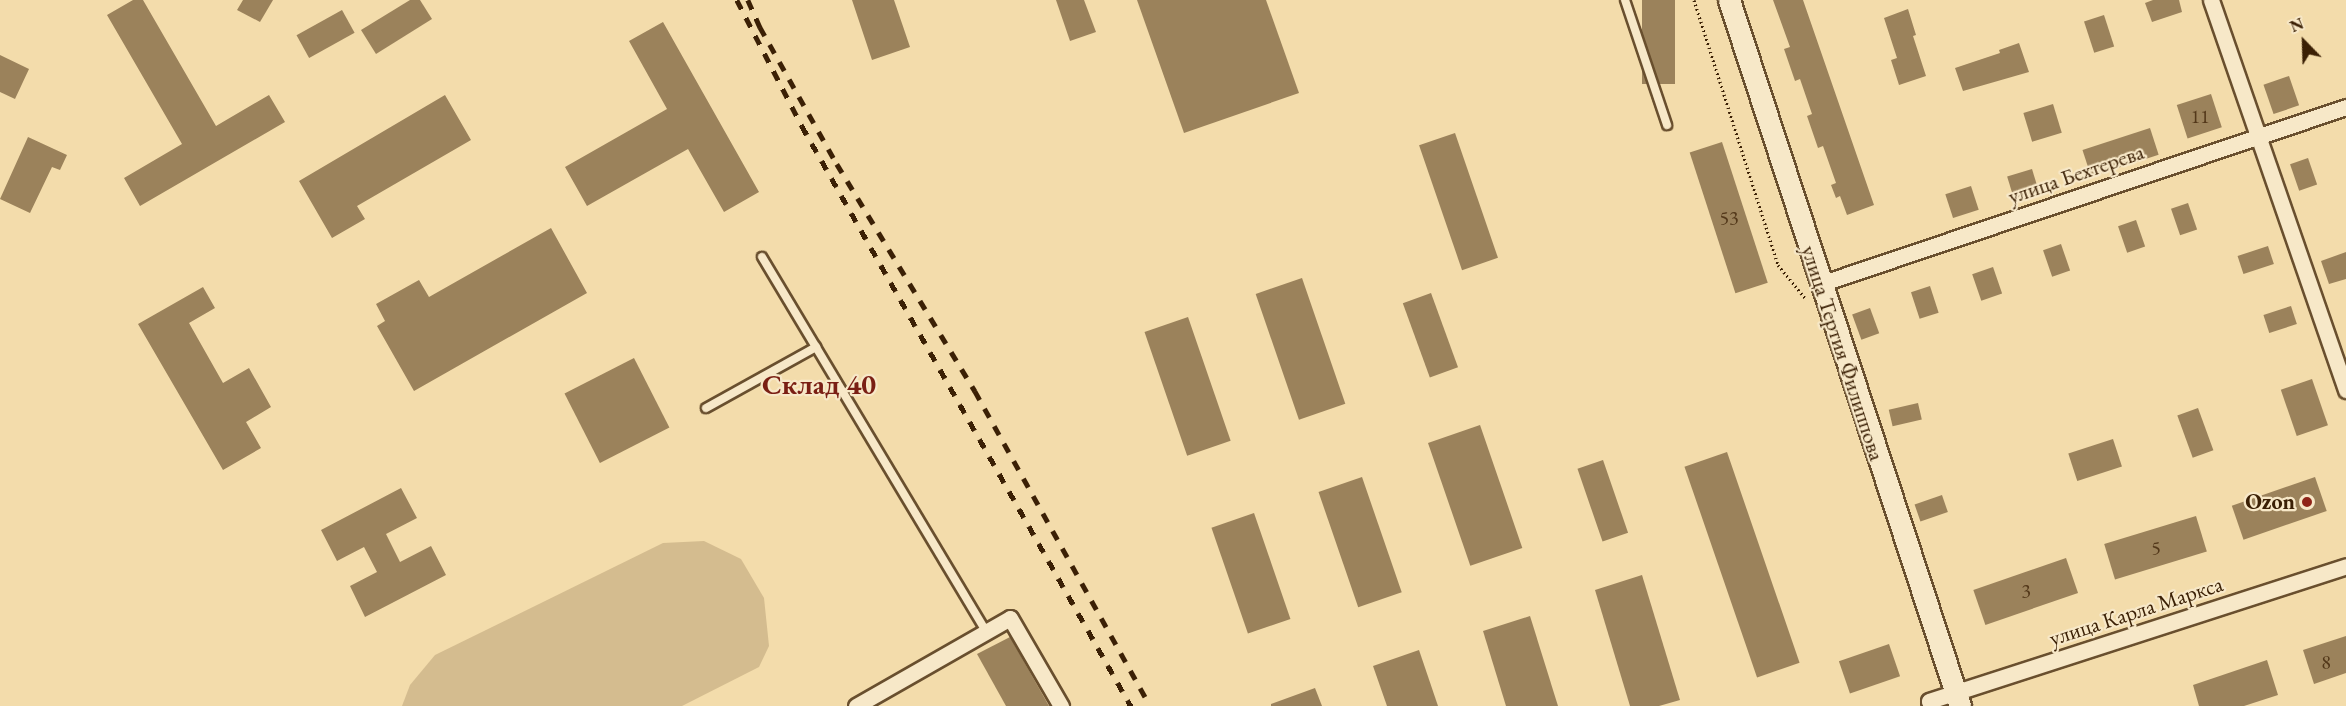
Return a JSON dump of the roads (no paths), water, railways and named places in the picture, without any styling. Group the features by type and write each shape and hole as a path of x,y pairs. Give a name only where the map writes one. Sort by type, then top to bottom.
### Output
{"street":[{"name":"улица Тертия Филиппова","path":"1729,0 1820,284 1946,701"},
{"path":"2211,0 2346,390"},
{"name":"улица Бехтерева","path":"1820,284 2346,107"},
{"name":"улица Карла Маркса","path":"1946,701 2346,566"},
{"path":"856,706 1010,618 1061,706"}],"lane":[{"path":"1625,0 1667,125"},
{"path":"762,257 986,631"},
{"path":"706,408 816,347"}],"railway":[{"path":"737,0 802,126 1131,706"},
{"path":"748,0 760,27 837,164 975,391 1150,706"}],"place":[{"name":"Ozon","path":"2307,502"}],"district":[{"name":"Склад 40","path":"819,384"}]}
